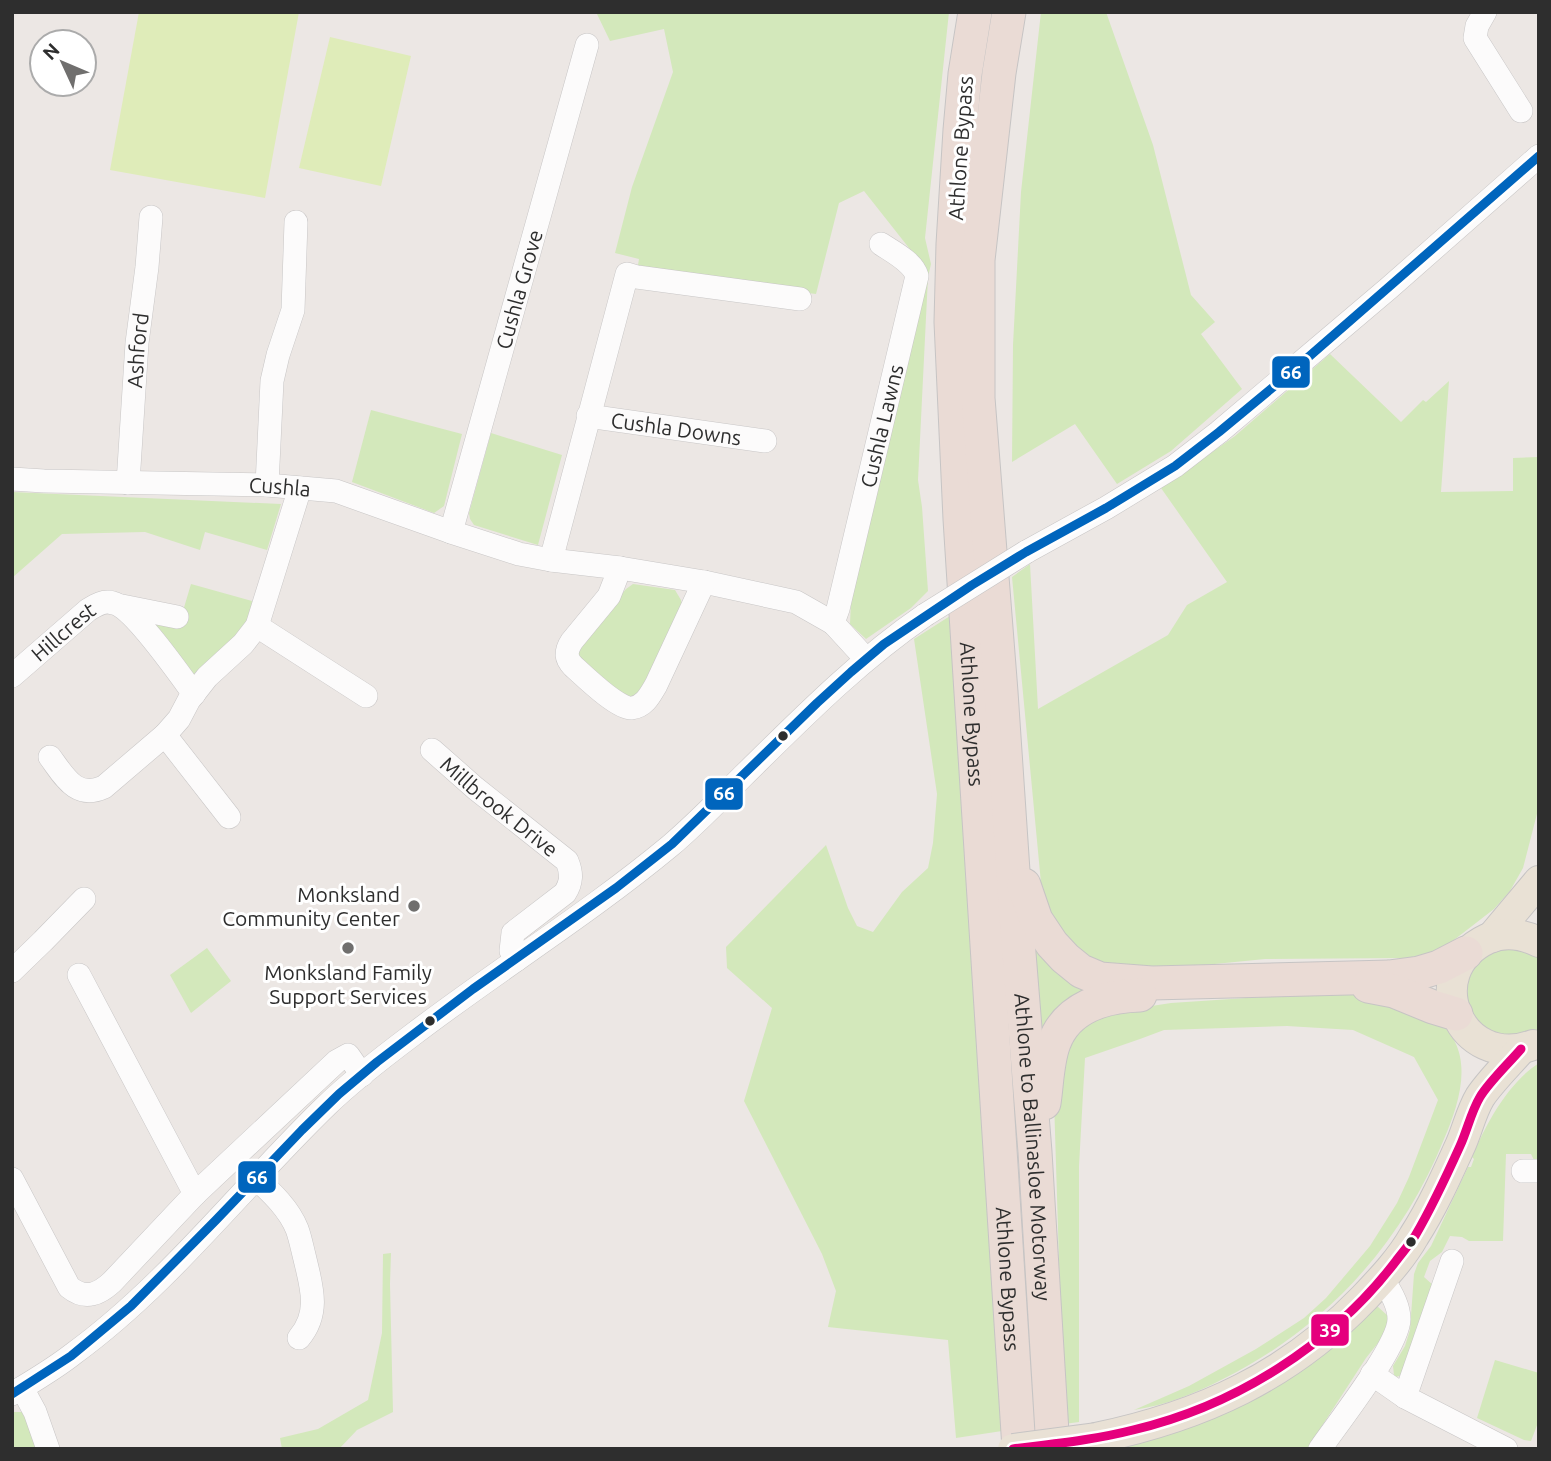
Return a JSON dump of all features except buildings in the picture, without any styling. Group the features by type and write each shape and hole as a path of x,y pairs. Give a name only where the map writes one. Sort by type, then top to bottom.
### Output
{"highway":[{"name":"Athlone Bypass","path":"975,12 965,74 960,130 953,244 952,334 960,519 1015,1441"},
{"name":"Athlone Bypass","path":"1009,12 999,73 978,260 978,398 1011,846"},
{"path":"1011,846 1036,920 1052,944 1080,971 1100,979 1152,983 1389,977 1439,967 1479,945"},
{"name":"Athlone to Ballinasloe Motorway","path":"1011,846 1035,1152 1053,1449"},
{"path":"1035,1152 1052,1045 1060,1030 1074,1014 1094,1003 1125,995 1354,984 1394,991 1455,1014"}],"main road":[{"path":"1530,1046 1501,1050 1476,1040 1461,1025 1455,1014 1451,994 1454,974 1539,881"},
{"path":"1479,945 1505,934 1539,942"},
{"path":"1476,1040 1480,1097"},
{"path":"1015,1441 1096,1438 1167,1421 1208,1405 1256,1381 1310,1347 1348,1315 1382,1279 1413,1238 1437,1195 1480,1097 1530,1046"}],"street":[{"path":"1485,12 1477,26 1475,38 1521,111"},
{"name":"Cushla Grove","path":"451,533 587,46"},
{"path":"48,1449 35,1412 17,1391 71,1356 107,1328 162,1276 328,1104 456,1002 616,888 672,844 817,703 901,631 1026,552 1175,466 1219,432 1539,156"},
{"name":"Ashford","path":"128,483 137,343 151,217"},
{"path":"267,485 272,381 293,310 296,222"},
{"name":"Cushla Lawns","path":"833,623 918,276 912,267 881,244"},
{"name":"Cushla Downs","path":"551,560 629,267 638,277 800,299"},
{"name":"Cushla Downs","path":"588,416 765,441"},
{"name":"Cushla","path":"12,479 267,485 337,491 451,533 519,554 704,582 796,602 833,623 866,659"},
{"path":"50,757 74,786 83,790 98,790 165,735 214,669 243,643 257,626 300,488"},
{"path":"620,568 608,596 572,641 567,654 573,666 627,708 636,707 648,698 704,582"},
{"name":"Hillcrest","path":"12,676 93,607 107,602 177,617"},
{"name":"Hillcrest","path":"122,606 194,694"},
{"path":"257,626 366,696"},
{"path":"165,735 229,817"},
{"name":"Millbrook Drive","path":"433,750 475,788 567,861 570,885 565,893 513,933 511,951 516,960"},
{"path":"12,971 84,899"},
{"path":"79,975 195,1194"},
{"path":"12,1179 69,1287 75,1292 91,1295 104,1289 195,1194 337,1061 348,1055 362,1075"},
{"path":"256,1178 282,1204 297,1228 313,1290 311,1316 307,1328 299,1338"},
{"path":"1405,1397 1452,1261"},
{"path":"1320,1449 1394,1338 1398,1322 1397,1309 1391,1292 1382,1279"},
{"path":"1372,1374 1405,1397 1506,1449"}],"green space":[{"path":"139,12 299,12 265,198 110,170"},
{"path":"596,12 949,12 925,238 931,264 928,277 918,480 928,591 911,608 866,639 850,624 851,600 845,598 928,276 924,267 864,191 839,203 816,294 637,271 639,259 615,253 632,187 673,72 664,29 610,41"},
{"path":"1041,12 1106,12 1153,145 1191,295 1215,322 1201,334 1242,389 1171,451 1117,484 1075,424 1012,462 1013,345 1021,192"},
{"path":"330,37 411,56 381,186 299,168"},
{"path":"1330,354 1401,422 1423,400 1426,402 1449,381 1441,492 1513,491 1513,458 1539,457 1539,806 1523,868 1510,891 1494,909 1446,946 1431,954 1405,958 1265,959 1134,972 1085,963 1043,904 1012,577 1030,564 1038,709 1168,635 1187,605 1227,582 1161,488 1235,436"},
{"path":"371,410 462,434 444,506 434,513 352,482"},
{"path":"491,433 562,455 538,545 474,525 470,519 469,513"},
{"path":"12,492 281,504 267,550 205,532 200,550 145,532 62,534 12,578"},
{"path":"191,584 252,601 247,629 196,674 192,674 154,627 161,620 180,621"},
{"path":"633,584 675,590 682,605 638,696 628,698 578,659 577,653 580,644"},
{"path":"950,616 1002,1431 956,1438 948,1340 828,1327 836,1291 822,1254 744,1101 772,1008 727,968 726,947 826,845 857,926 873,932 902,892 928,868 937,794 914,639"},
{"path":"1027,930 1110,991 1042,1035"},
{"path":"1520,942 1539,951 1539,1030 1506,1041 1464,1015 1472,956"},
{"path":"207,948 231,981 191,1013 170,975"},
{"path":"1364,992 1440,1024 1453,1038 1459,1054 1461,1078 1457,1104 1427,1177 1406,1214 1356,1280 1294,1335 1260,1359 1191,1394 1134,1410 1189,1386 1256,1349 1304,1318 1326,1298 1370,1246 1397,1203 1438,1100 1414,1057 1353,1030 1287,1026 1164,1030 1085,1058 1079,1166 1079,1422 1064,1424 1053,1067 1068,1036 1106,1013 1171,1003"},
{"path":"1539,1063 1539,1163 1531,1154 1506,1154 1503,1241 1469,1241 1450,1236 1442,1252 1430,1261 1424,1277 1434,1286 1402,1375 1396,1377 1393,1366 1405,1346 1410,1330 1414,1274 1418,1263 1431,1246 1468,1167 1471,1167 1474,1159 1472,1157 1491,1118 1517,1081"},
{"path":"391,1253 393,1412 357,1430 339,1449 282,1449 280,1438 318,1429 368,1400 382,1333 383,1254"},
{"path":"1377,1306 1388,1316 1390,1328 1366,1358 1307,1449 1100,1449 1373,1307"},
{"path":"1495,1360 1539,1373 1539,1420 1531,1441 1477,1418"},
{"path":"12,1412 27,1412 42,1449 12,1449"}],"transit line":[{"name":"66","path":"12,1394 71,1356 131,1306 339,1094 473,989 616,888 672,844 817,703 884,644 972,585 1175,466 1289,374 1539,156"},
{"name":"39","path":"1013,1449 1103,1436 1171,1419 1244,1388 1312,1345 1371,1291 1413,1239 1444,1180 1480,1097 1521,1049"}],"place":[{"name":"Monksland Community Center","path":"414,906"},
{"name":"Monksland Family Support Services","path":"348,948"}]}
